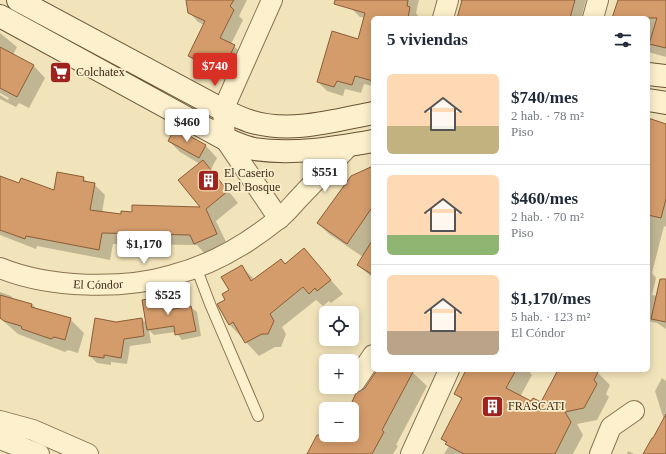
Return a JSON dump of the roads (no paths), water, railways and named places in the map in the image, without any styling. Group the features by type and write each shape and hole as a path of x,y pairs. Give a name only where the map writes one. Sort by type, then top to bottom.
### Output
{"main road":[{"path":"18,0 223,110 250,121 282,127 310,125 371,113"},
{"path":"0,16 225,139 253,148 285,152 349,146 371,141"},
{"path":"650,74 666,76"},
{"path":"650,100 666,103"}],"street":[{"path":"272,0 223,110 225,139 279,219"},
{"path":"444,16 448,0"},
{"path":"594,16 598,0"},
{"name":"El Cóndor","path":"0,268 14,274 50,282 88,285 144,281 174,275 196,267 241,246 279,219 349,146"},
{"path":"359,376 371,358"},
{"path":"411,454 447,372"},
{"path":"600,454 611,427 634,411"},
{"path":"0,421 34,430 88,454"},
{"path":"0,439 39,454"}],"lane":[{"path":"196,267 210,304 258,416"}],"place":[{"name":"Colchatex","path":"61,72"},
{"name":"El Caserio Del Bosque","path":"209,180"},
{"name":"FRASCATI","path":"493,406"}]}
